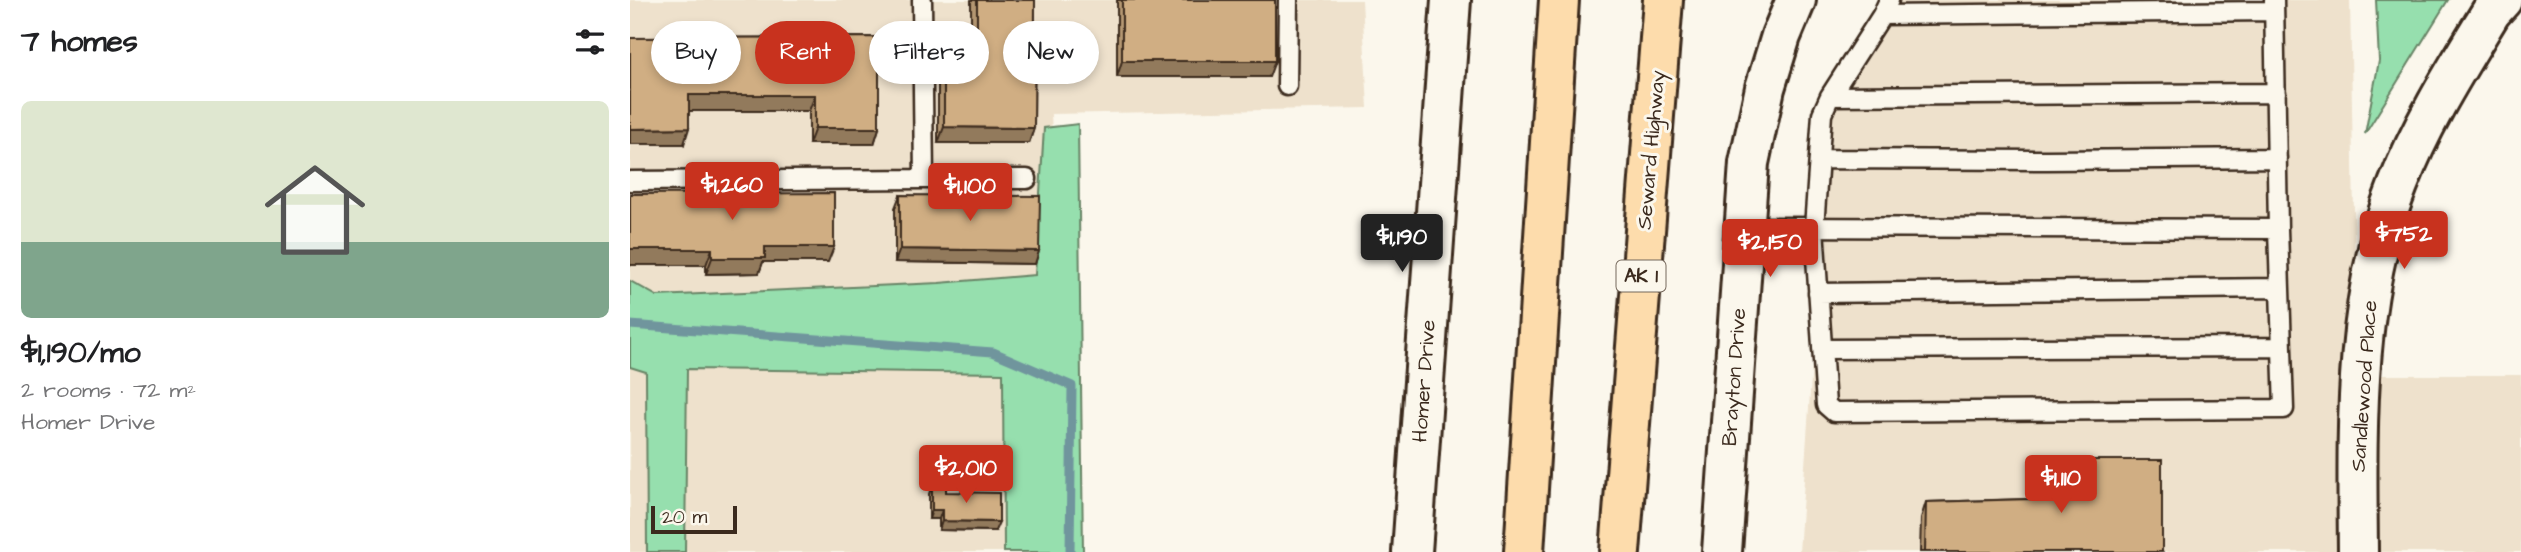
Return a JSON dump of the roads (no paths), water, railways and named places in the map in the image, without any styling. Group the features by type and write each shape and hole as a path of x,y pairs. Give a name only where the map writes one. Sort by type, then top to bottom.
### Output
{"highway":[{"path":"1524,552 1559,0"},
{"name":"Seward Highway","path":"1622,552 1625,476 1663,0"}],"street":[{"name":"Homer Drive","path":"1412,552 1451,0"},
{"name":"Brayton Drive","path":"1723,552 1749,163 1758,111 1771,65 1796,0"},
{"name":"Sandlewood Place","path":"2358,552 2360,393 2376,257 2397,186 2438,98 2491,12 2502,0"}],"lane":[{"path":"922,0 924,179"},
{"path":"1287,86 1288,0"},
{"path":"2274,6 2284,409 1834,412 1826,405 1814,228 1822,114 1830,96 1886,8 2274,6"},
{"path":"1830,96 2276,93"},
{"path":"1819,159 2277,158"},
{"path":"630,181 1027,179"},
{"path":"1744,227 2278,229"},
{"path":"1818,293 2280,288"},
{"path":"1822,349 2282,347"}],"waterway":[{"path":"630,325 993,352 1072,386 1070,552"}]}
